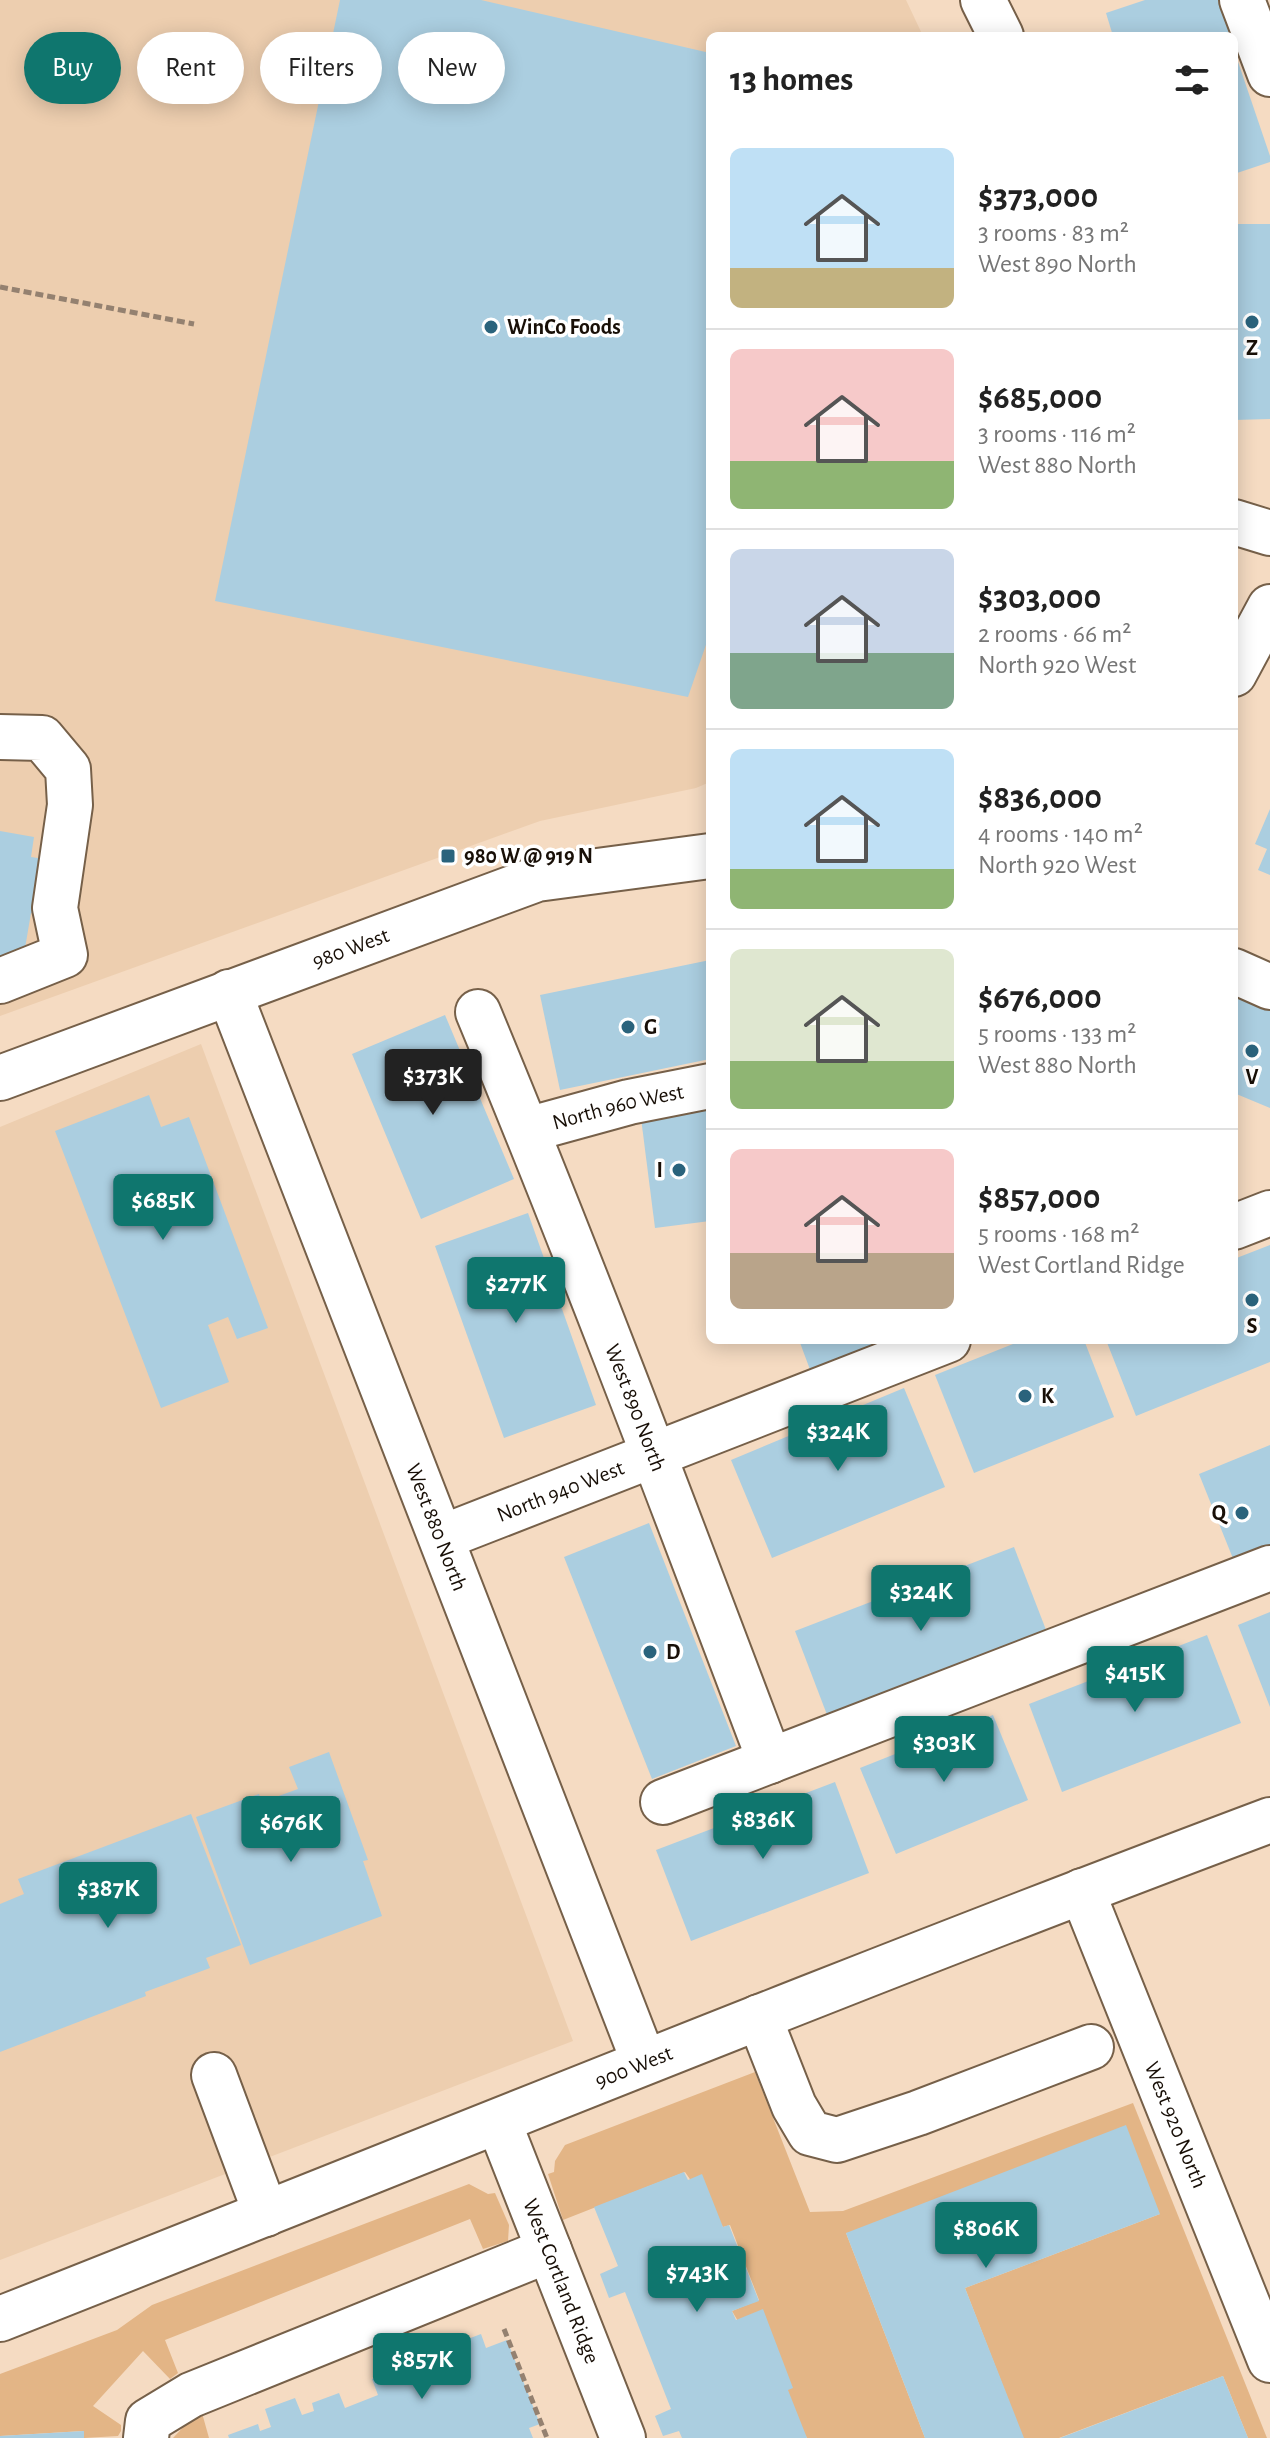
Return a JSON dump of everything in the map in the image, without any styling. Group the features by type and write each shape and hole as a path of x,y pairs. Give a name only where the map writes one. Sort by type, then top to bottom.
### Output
{"street":[{"path":"983,0 999,32"},
{"path":"1242,0 1270,74"},
{"path":"1238,523 1270,533"},
{"path":"1238,667 1270,607"},
{"path":"0,737 42,738 68,769 70,805 55,908 65,955 0,981"},
{"name":"980 West","path":"0,1078 537,879 706,857"},
{"path":"1238,973 1270,987"},
{"name":"West 880 North","path":"229,992 443,1537 644,2062"},
{"name":"West 890 North","path":"478,1012 655,1456 770,1761"},
{"name":"North 960 West","path":"527,1130 629,1102 706,1087"},
{"path":"1238,1225 1270,1213"},
{"name":"North 940 West","path":"443,1537 938,1344"},
{"path":"663,1802 1270,1568"},
{"name":"900 West","path":"0,2319 499,2123 644,2062 1270,1820"},
{"name":"West 920 North","path":"1082,1891 1270,2360"},
{"path":"759,2017 794,2106 810,2133 837,2140 918,2113 1091,2047"},
{"path":"214,2075 266,2214"},
{"name":"West Cortland Ridge","path":"499,2123 623,2438"},
{"path":"146,2438 148,2421 191,2395 549,2250"}],"path":[{"path":"0,287 194,324"},
{"path":"504,2329 547,2438"}],"shaded area":[{"path":"0,0 906,0 921,32 706,32 706,784 540,821 0,1016"},
{"path":"201,1044 573,2041 0,2260 0,1127"},
{"path":"755,2072 810,2212 843,2211 1133,2103 1267,2438 1248,2438 1223,2376 1059,2438 1023,2438 965,2288 1160,2214 846,2233 925,2438 807,2438 732,2311 759,2300 730,2225 723,2227 685,2172 563,2220 548,2174 554,2172 555,2161 565,2145"},
{"path":"469,2184 488,2194 495,2193 509,2225 508,2241 483,2249 470,2219 165,2340 178,2373 170,2379 143,2351 93,2406 121,2425 118,2436 84,2438 83,2431 0,2436 0,2374 117,2330 152,2305"},
{"path":"202,2413 209,2438 173,2438 188,2422"}],"building":[{"name":"WinCo Foods","path":"340,0 481,0 706,52 706,645 688,697 215,601 318,104 382,104 382,32 333,32"},
{"path":"1145,0 1218,0 1229,32 1112,32 1106,13"},
{"path":"1238,62 1270,156 1270,162 1238,173"},
{"name":"Z","path":"1238,224 1270,224 1270,419 1238,420"},
{"path":"1270,809 1270,875 1258,870 1267,849 1255,844"},
{"path":"0,831 34,837 31,857 51,860 41,915 31,913 23,960 0,966"},
{"name":"G","path":"706,961 706,1060 560,1090 540,995"},
{"name":"V","path":"1238,995 1270,1008 1270,1108 1238,1095"},
{"path":"445,1015 514,1179 421,1219 352,1054"},
{"path":"149,1095 161,1127 189,1117 268,1328 237,1339 228,1317 208,1325 229,1382 161,1408 55,1131"},
{"name":"I","path":"706,1110 706,1222 655,1228 641,1118"},
{"path":"528,1213 596,1405 504,1438 435,1246"},
{"name":"S","path":"1270,1245 1270,1362 1136,1416 1108,1344 1238,1344 1238,1257"},
{"path":"800,1344 892,1344 812,1375"},
{"name":"K","path":"1013,1344 1086,1344 1114,1417 974,1473 935,1375"},
{"path":"904,1388 945,1487 772,1558 731,1460"},
{"name":"Q","path":"1270,1445 1270,1552 1236,1566 1199,1474"},
{"name":"D","path":"649,1523 736,1746 652,1779 564,1557"},
{"path":"1014,1547 1048,1635 829,1720 795,1631"},
{"path":"1270,1612 1270,1707 1238,1625"},
{"path":"1207,1635 1241,1723 1062,1792 1029,1704"},
{"path":"993,1715 1028,1800 896,1854 860,1768"},
{"path":"329,1752 368,1860 363,1861 382,1916 250,1965 196,1817 259,1794 262,1802 298,1789 289,1767"},
{"path":"835,1782 869,1873 691,1941 656,1850"},
{"path":"191,1814 241,1945 206,1958 210,1968 0,2052 0,1904 24,1894 18,1879"},
{"path":"1126,2125 1160,2214 965,2288 1024,2438 925,2438 846,2233"},
{"path":"684,2172 688,2180 702,2174 723,2227 729,2225 759,2301 732,2311 736,2320 763,2309 793,2388 788,2390 807,2438 682,2438 679,2431 663,2436 655,2416 671,2409 625,2292 609,2298 600,2274 618,2266 594,2207"},
{"path":"481,2334 486,2348 507,2340 540,2424 529,2428 533,2438 229,2438 228,2435 258,2424 260,2431 271,2427 265,2409 295,2398 302,2415 314,2411 312,2403 339,2393 345,2408 378,2395 372,2379 399,2369 402,2376 415,2371 408,2353 437,2341 444,2358 453,2355 449,2346"},
{"path":"1223,2376 1248,2438 1060,2438"},
{"path":"84,2431 84,2438 0,2438 0,2436"}],"place":[{"name":"Z","path":"1252,322"},
{"name":"WinCo Foods","path":"491,327"},
{"name":"980 W @ 919 N","path":"448,856"},
{"name":"G","path":"628,1027"},
{"name":"V","path":"1252,1051"},
{"name":"I","path":"679,1170"},
{"name":"S","path":"1252,1300"},
{"name":"K","path":"1025,1396"},
{"name":"Q","path":"1242,1513"},
{"name":"D","path":"650,1652"}]}
